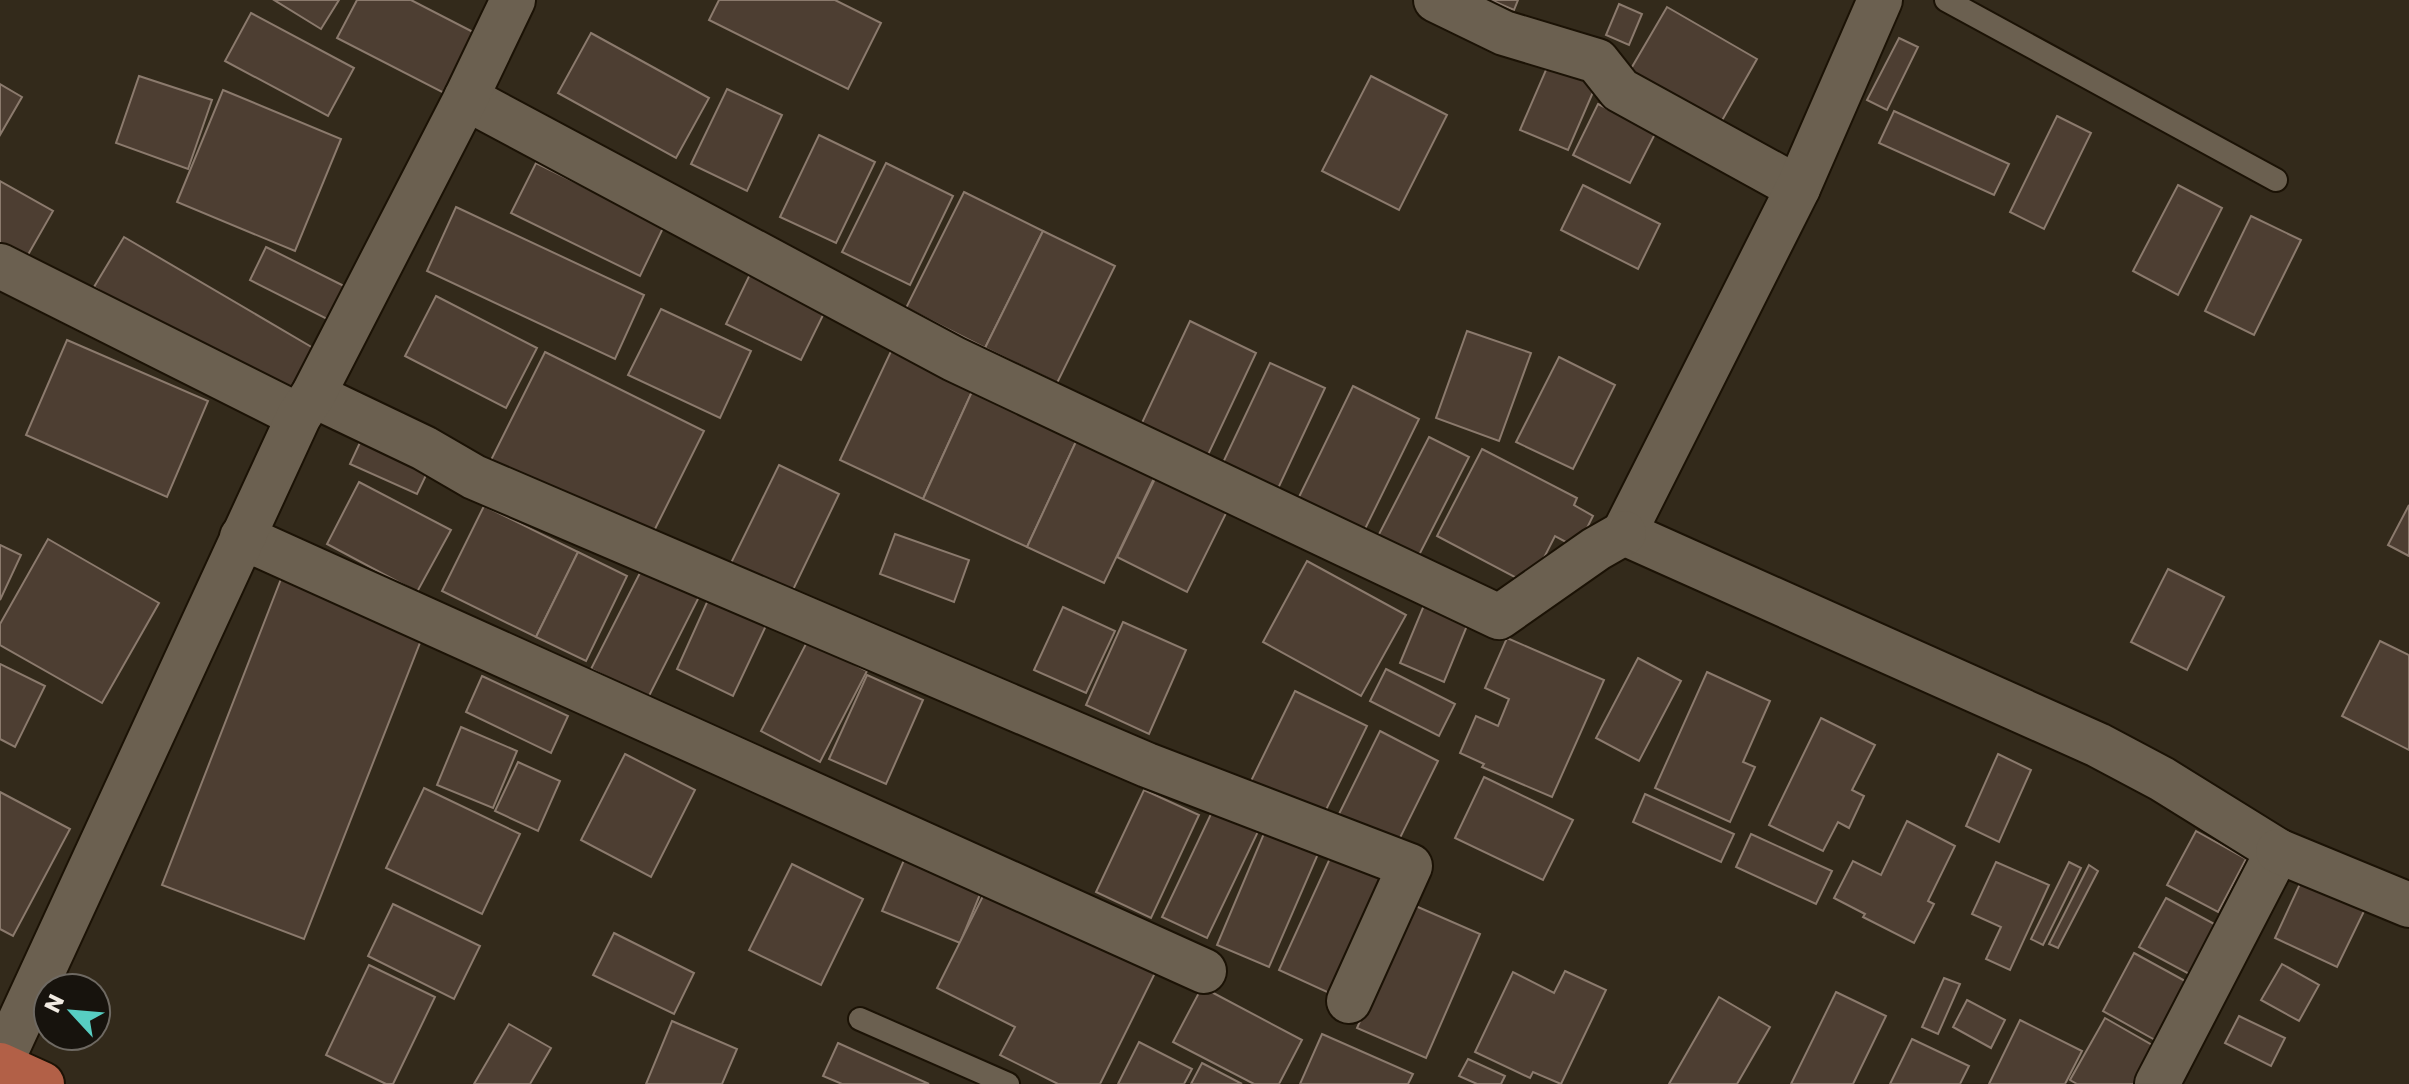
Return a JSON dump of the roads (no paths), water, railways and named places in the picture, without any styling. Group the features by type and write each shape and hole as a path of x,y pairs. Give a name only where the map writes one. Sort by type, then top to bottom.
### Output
{"highway":[{"path":"0,1065 42,1084"}],"street":[{"path":"0,1065 242,537 513,0"},
{"path":"1436,0 1504,33 1597,61 1620,90 1798,188"},
{"path":"466,98 954,359 1499,617 1624,533 1798,188 1880,0"},
{"path":"0,266 306,405 424,448 474,477 1147,765 1410,866 1349,1001"},
{"path":"1624,533 2098,745 2162,779 2278,851 2409,905"},
{"path":"242,537 1204,971"},
{"path":"2157,1084 2278,851"}],"lane":[{"path":"1946,0 2276,180"},
{"path":"860,1019 1008,1084"}]}
